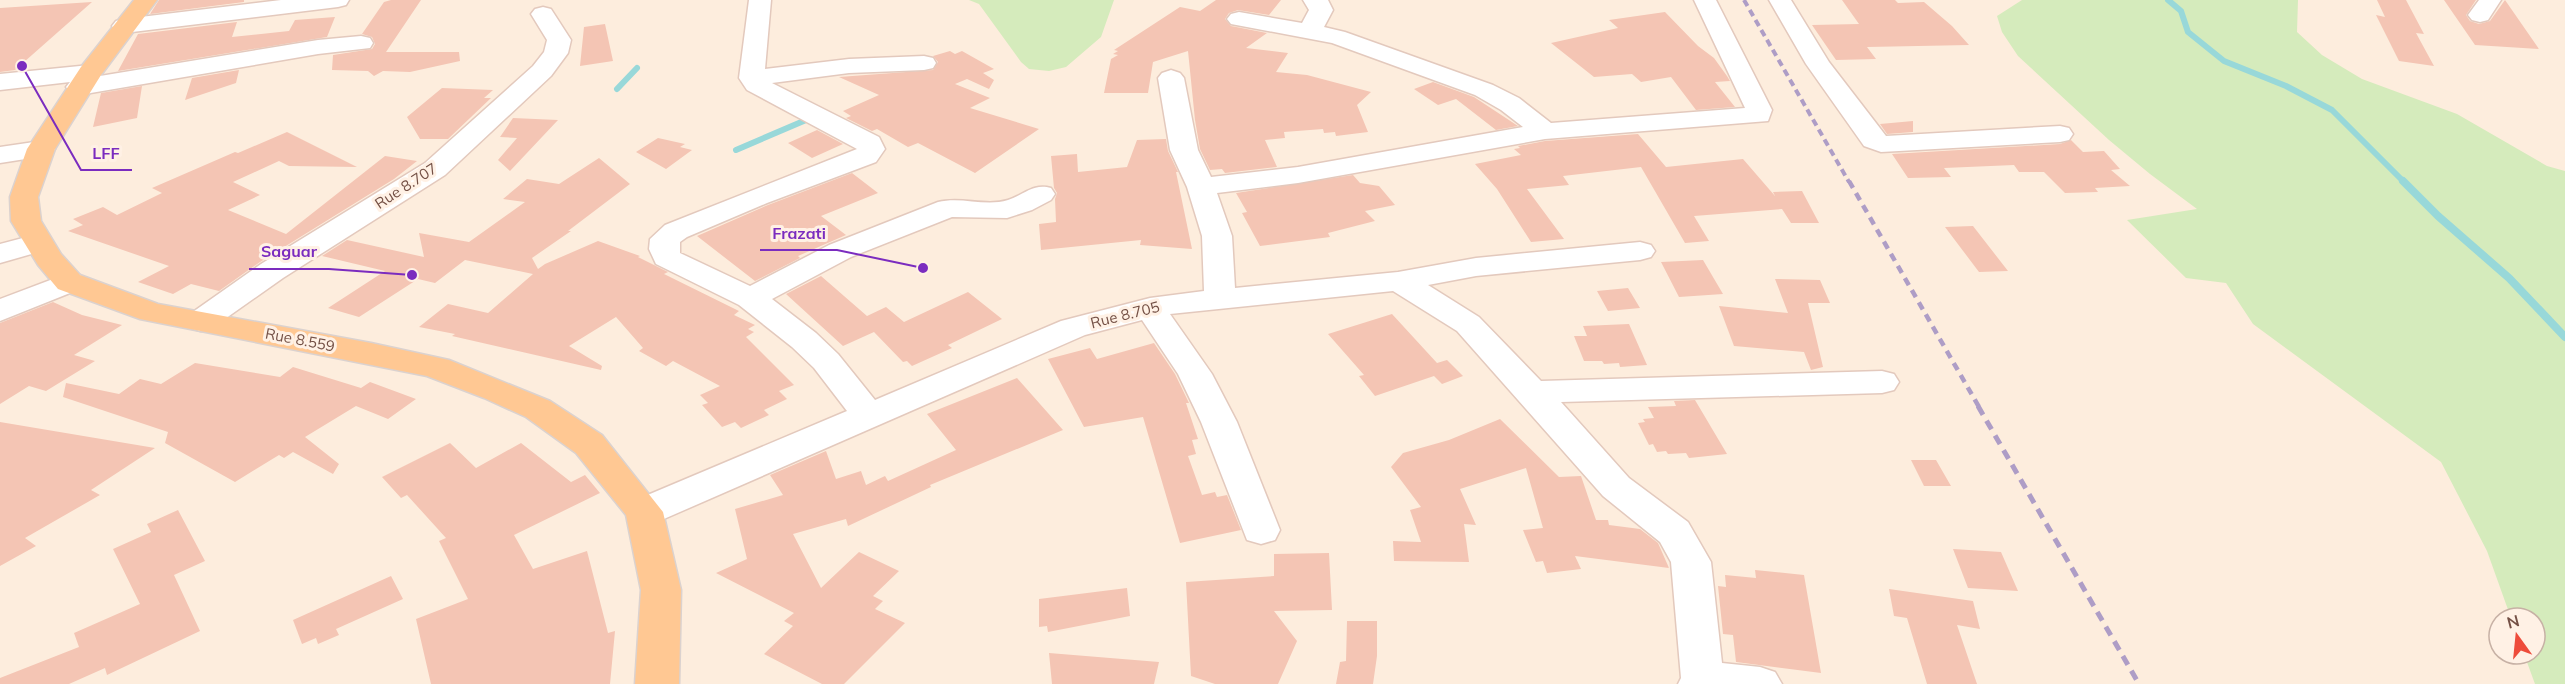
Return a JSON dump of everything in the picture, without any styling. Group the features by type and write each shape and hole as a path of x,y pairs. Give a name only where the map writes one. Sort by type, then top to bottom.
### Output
{"main road":[{"path":"69,282 38,243 26,221 24,196 41,148 84,79 123,26 146,0"},
{"name":"Rue 8.559","path":"69,282 151,312 371,353 437,368 496,390 538,409 589,444 644,512 661,591 657,684"}],"street":[{"path":"123,26 338,0"},
{"path":"760,0 752,78 756,85 869,143 871,149 866,156 757,197 676,231 665,239 664,249 667,258 750,298 804,340 826,361 868,415"},
{"path":"1310,31 1320,10 1320,5 1314,0"},
{"path":"1201,187 1298,176 1545,131 1759,115 1754,100 1705,0"},
{"path":"1780,0 1818,64 1874,140 1881,144 2061,134"},
{"name":"Rue 8.707","path":"201,321 272,272 435,169 456,153 542,71 556,53 559,40 543,14"},
{"path":"1239,19 1336,37 1484,90 1510,104 1545,131"},
{"path":"0,82 84,79 361,43"},
{"path":"752,78 849,66 924,63"},
{"path":"1171,78 1184,150 1201,187 1217,236 1220,298"},
{"path":"0,155 41,148"},
{"path":"750,298 840,251 948,208 966,206 982,210 1016,207 1041,194"},
{"path":"0,254 38,243"},
{"name":"Rue 8.705","path":"644,512 1073,328 1150,308 1220,298 1398,281 1476,267 1640,251"},
{"path":"1398,281 1439,303 1468,324 1616,487 1681,540 1691,562 1701,681 1760,684"},
{"path":"0,311 69,282"},
{"path":"1150,308 1196,374 1219,422 1261,530"},
{"path":"1532,392 1882,382"}],"green space":[{"path":"969,0 1114,0 1101,37 1066,67 1049,71 1029,69 1021,62 979,4"},
{"path":"2022,0 2298,0 2297,32 2322,55 2362,79 2457,114 2547,166 2565,171 2565,684 2535,684 2528,666 2547,666 2547,606 2507,606 2487,551 2441,462 2253,324 2226,283 2186,278 2127,220 2197,209 2109,140 2018,56 2002,32 1997,16"}],"building":[{"path":"159,0 244,0 244,2 150,14"},
{"path":"421,0 386,52 459,52 460,61 410,72 383,71 374,76 368,71 332,70 333,55 372,49 375,44 372,37 362,34 384,2"},
{"path":"1216,0 1281,0 1269,15 1238,10 1229,13 1225,19 1231,26 1267,33 1246,48 1288,53 1276,72 1307,75 1371,92 1357,105 1368,132 1336,136 1335,132 1324,133 1323,129 1284,132 1285,138 1265,140 1277,167 1225,173 1222,169 1210,170 1200,149 1188,51 1153,62 1148,93 1104,93 1111,59 1118,55 1113,54 1118,51 1114,50 1180,7 1200,11"},
{"path":"1842,0 1924,2 1952,26 1969,45 1867,47 1876,59 1836,60 1812,25 1859,24"},
{"path":"2377,0 2406,0 2424,34 2416,33 2434,66 2399,61 2376,15 2385,17"},
{"path":"2444,0 2476,0 2466,15 2470,21 2479,24 2490,21 2505,0 2539,49 2475,45"},
{"path":"92,2 15,70 0,72 0,8"},
{"path":"1665,12 1698,46 1714,58 1730,81 1715,82 1735,107 1696,110 1671,77 1641,82 1632,74 1594,77 1551,43 1618,28 1609,20"},
{"path":"335,17 327,37 118,71 138,34 237,22 232,37 289,31 295,20"},
{"path":"605,24 613,61 580,66 584,27"},
{"path":"950,51 955,54 962,51 994,69 983,73 994,80 989,89 967,79 955,84 990,98 970,108 1039,129 975,173 918,143 908,147 877,129 872,131 846,118 851,116 843,111 879,95 839,77 933,70 938,62 933,56"},
{"path":"239,70 236,83 185,100 192,78"},
{"path":"1433,82 1474,97 1518,126 1496,130 1456,99 1438,105 1414,89"},
{"path":"142,86 137,118 93,127 101,93"},
{"path":"442,88 493,90 484,98 491,98 448,139 420,139 407,117"},
{"path":"513,118 558,120 510,171 498,160 517,138 500,137"},
{"path":"1913,121 1913,132 1887,134 1880,124"},
{"path":"817,130 843,144 812,158 788,143"},
{"path":"287,132 357,167 289,166 279,161 233,182 260,195 228,210 286,234 385,156 417,161 394,179 260,262 219,291 191,284 173,294 138,282 169,266 68,231 83,225 73,219 103,207 117,215 162,193 152,188"},
{"path":"1638,134 1666,167 1743,159 1775,196 1773,192 1802,191 1819,223 1791,223 1782,209 1694,216 1709,241 1685,243 1641,167 1563,176 1569,185 1527,189 1564,239 1531,242 1497,189 1475,164 1521,155 1514,149 1520,148 1518,146 1545,141"},
{"path":"658,138 685,144 680,147 692,150 666,169 636,152"},
{"path":"1166,139 1168,151 1178,172 1176,172 1192,249 1140,245 1141,240 1041,250 1039,224 1056,222 1057,193 1054,188 1051,156 1077,154 1078,172 1127,167 1137,140"},
{"path":"2071,140 2083,152 2104,151 2120,169 2111,170 2130,186 2095,188 2098,192 2065,193 2044,172 2019,172 2014,165 1944,168 1951,177 1908,178 1892,154 2060,144"},
{"path":"599,158 630,184 568,231 571,231 532,258 538,269 598,241 640,256 638,257 668,272 664,274 739,311 734,315 755,325 748,329 754,332 746,337 794,385 779,391 787,399 764,410 769,415 741,428 735,422 722,427 702,405 708,403 700,395 720,386 673,361 666,366 639,351 643,348 616,317 569,346 602,366 601,370 419,327 448,304 488,313 533,274 465,260 435,283 418,279 359,317 328,308 385,271 322,256 347,240 424,257 419,233 469,242 525,202 503,199 527,179 559,184"},
{"path":"852,173 878,193 821,216 846,235 798,256 800,258 755,281 697,236 768,205"},
{"path":"1353,175 1360,183 1379,186 1395,205 1365,211 1375,221 1328,233 1330,237 1260,246 1242,213 1247,212 1236,193"},
{"path":"1973,226 2008,271 1979,272 1945,227"},
{"path":"1703,260 1723,294 1679,297 1661,262"},
{"path":"821,276 867,316 886,307 904,322 968,292 1002,319 948,345 952,348 912,366 907,361 903,362 874,332 843,346 786,294"},
{"path":"1775,279 1820,280 1830,303 1808,303 1823,367 1811,370 1804,352 1734,346 1719,306 1788,313"},
{"path":"1628,288 1640,308 1608,311 1597,291"},
{"path":"53,302 82,315 122,325 74,355 95,361 46,391 29,386 0,404 0,323"},
{"path":"1392,314 1437,363 1447,360 1463,376 1442,384 1434,376 1375,396 1359,376 1364,375 1328,334"},
{"path":"1629,324 1647,365 1620,367 1619,363 1604,364 1602,361 1584,361 1574,336 1587,336 1583,326"},
{"path":"1154,343 1175,374 1189,403 1186,403 1198,439 1192,440 1196,454 1188,456 1202,495 1215,492 1217,497 1227,495 1241,530 1180,543 1143,417 1084,427 1048,359 1090,348 1097,359"},
{"path":"195,363 280,377 293,367 361,388 370,382 416,399 388,419 356,406 305,437 339,464 333,474 293,452 284,458 279,455 235,482 165,443 168,432 63,397 66,383 119,394 140,379 161,384"},
{"path":"1017,378 1063,430 930,485 931,487 848,526 846,519 793,534 821,588 859,552 899,571 873,596 883,601 875,609 905,623 844,684 822,684 764,654 793,626 784,621 794,613 716,573 747,559 735,509 783,495 770,475 826,451 836,479 861,471 866,485 885,476 888,481 956,450 927,414"},
{"path":"1695,400 1727,454 1689,458 1686,453 1657,452 1653,444 1649,445 1638,423 1645,422 1643,419 1654,418 1648,407 1676,406 1674,401"},
{"path":"1500,419 1559,477 1581,476 1596,520 1608,520 1609,525 1640,529 1658,543 1669,568 1575,556 1581,569 1547,573 1543,561 1536,562 1523,530 1543,528 1526,468 1460,489 1476,525 1464,524 1469,562 1394,561 1393,541 1421,542 1410,510 1421,507 1391,467 1403,453 1449,440"},
{"path":"0,422 155,448 91,490 100,495 25,538 36,546 0,566"},
{"path":"450,443 476,468 521,443 571,482 585,475 600,493 514,535 533,569 587,551 608,633 615,631 610,684 431,684 416,619 468,599 439,541 446,538 407,495 401,498 382,477"},
{"path":"1911,460 1936,460 1951,486 1924,486"},
{"path":"178,510 205,561 174,575 200,631 107,675 105,668 69,684 0,684 0,678 79,647 74,633 140,604 113,549 151,532 147,524"},
{"path":"1953,549 2001,552 2018,591 1968,588"},
{"path":"1329,553 1332,610 1274,611 1297,641 1278,684 1215,684 1191,676 1186,582 1274,576 1274,554"},
{"path":"1755,570 1804,575 1821,673 1736,662 1733,635 1723,634 1718,586 1726,587 1725,575 1756,578"},
{"path":"391,576 403,599 336,629 339,635 318,644 316,638 302,644 293,620"},
{"path":"1127,588 1130,616 1048,632 1047,626 1039,627 1039,599"},
{"path":"1889,589 1973,601 1980,629 1957,625 1977,684 1927,684 1907,618 1894,616"},
{"path":"1347,621 1377,621 1377,656 1373,684 1336,684 1340,662 1346,661"},
{"path":"1049,653 1159,662 1154,684 1052,684"}],"waterway":[{"path":"2168,0 2181,11 2188,32 2224,61 2286,86 2332,110 2438,216 2509,278 2565,337"},
{"path":"617,89 637,68"},
{"path":"736,150 806,120"}],"railway":[{"path":"1744,0 1849,182"},
{"path":"1849,181 1979,407"},
{"path":"1978,406 2139,684"}],"place":[{"name":"LFF","path":"22,66"},
{"name":"Frazati","path":"923,268"},
{"name":"Saguar","path":"412,275"}]}
